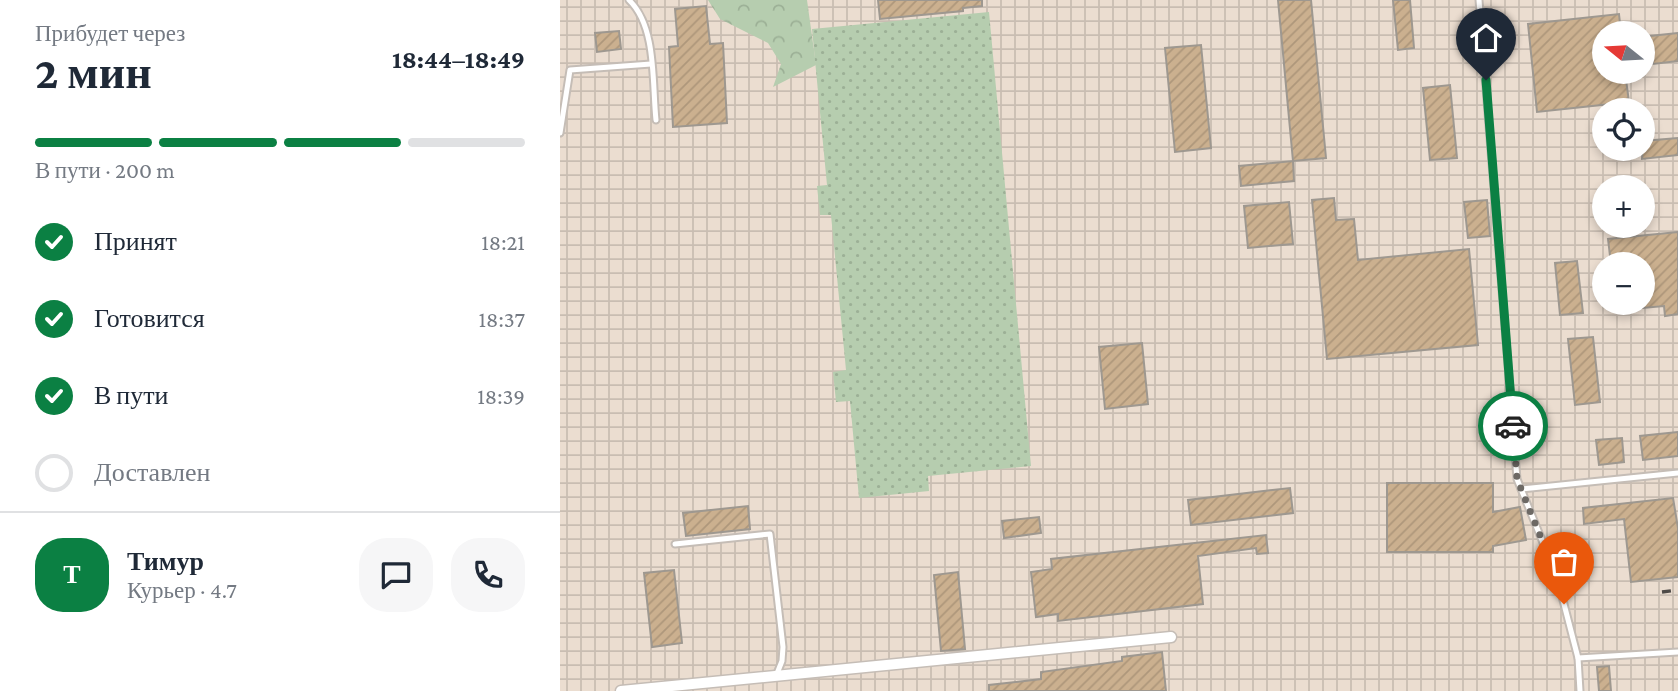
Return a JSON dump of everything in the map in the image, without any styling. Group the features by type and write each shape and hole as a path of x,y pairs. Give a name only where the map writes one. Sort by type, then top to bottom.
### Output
{"street":[{"path":"621,691 1171,637"}],"lane":[{"path":"629,0 638,8 648,36 656,120"},
{"path":"1479,0 1517,479 1557,577 1578,658 1580,691"},
{"path":"560,133 570,70 650,64"},
{"path":"1521,489 1678,473"},
{"path":"675,544 770,534 783,647 782,661 776,676"},
{"path":"1578,658 1678,652"}],"shaded area":[{"path":"560,0 1678,0 1678,691 560,691"}],"green space":[{"path":"708,0 807,0 816,65 773,87 781,64 768,43 720,19"},
{"path":"989,12 1031,466 928,476 929,491 859,498 850,401 836,402 833,372 846,370 831,215 820,215 817,186 827,185 812,29"}],"building":[{"path":"878,0 982,0 982,6 963,8 963,11 880,19"},
{"path":"1278,0 1311,0 1326,158 1293,161"},
{"path":"1393,0 1410,0 1414,48 1398,50"},
{"path":"706,6 710,44 723,43 727,123 673,127 669,47 678,46 675,9"},
{"path":"1619,14 1620,21 1592,21 1592,84 1627,84 1628,98 1592,98 1592,106 1537,112 1528,24"},
{"path":"619,31 621,49 597,52 595,33"},
{"path":"1678,33 1678,61 1656,64 1656,35"},
{"path":"1201,45 1211,148 1175,152 1165,48"},
{"path":"1450,85 1457,158 1430,160 1423,88"},
{"path":"1678,138 1678,155 1655,158 1655,140"},
{"path":"1293,161 1294,181 1241,186 1239,166"},
{"path":"1334,198 1336,220 1354,219 1358,260 1469,249 1478,345 1327,359 1312,200"},
{"path":"1487,200 1490,236 1468,238 1464,202"},
{"path":"1289,202 1293,244 1248,248 1244,206"},
{"path":"1678,232 1678,314 1665,316 1664,306 1655,307 1655,252 1610,252 1608,239 1655,238 1655,234"},
{"path":"1577,261 1583,313 1560,315 1555,263"},
{"path":"1593,337 1600,402 1575,405 1568,339"},
{"path":"1142,343 1148,404 1105,409 1099,347"},
{"path":"1678,432 1678,456 1643,460 1640,436"},
{"path":"1622,438 1624,462 1599,465 1596,440"},
{"path":"1387,483 1493,483 1493,512 1520,507 1526,540 1493,546 1493,552 1387,552"},
{"path":"1290,488 1293,513 1191,525 1188,500"},
{"path":"1673,498 1678,528 1678,577 1631,582 1624,519 1584,524 1583,508"},
{"path":"748,506 750,529 686,536 683,513"},
{"path":"1039,517 1041,533 1004,538 1002,521"},
{"path":"1266,535 1268,553 1257,554 1256,548 1198,556 1203,604 1058,621 1058,614 1036,617 1031,572 1052,569 1051,559"},
{"path":"674,570 682,643 652,647 644,573"},
{"path":"958,572 965,649 941,651 934,575"},
{"path":"1162,652 1166,691 989,691 989,685 1041,679 1041,672 1122,661 1122,657"},
{"path":"1609,666 1611,691 1599,691 1597,667"}],"railway":[{"path":"1662,592 1678,590"}],"way so far":[{"path":"1513,426 1517,479 1557,577 1564,604"}],"route":[{"path":"1486,80 1513,426"}]}
